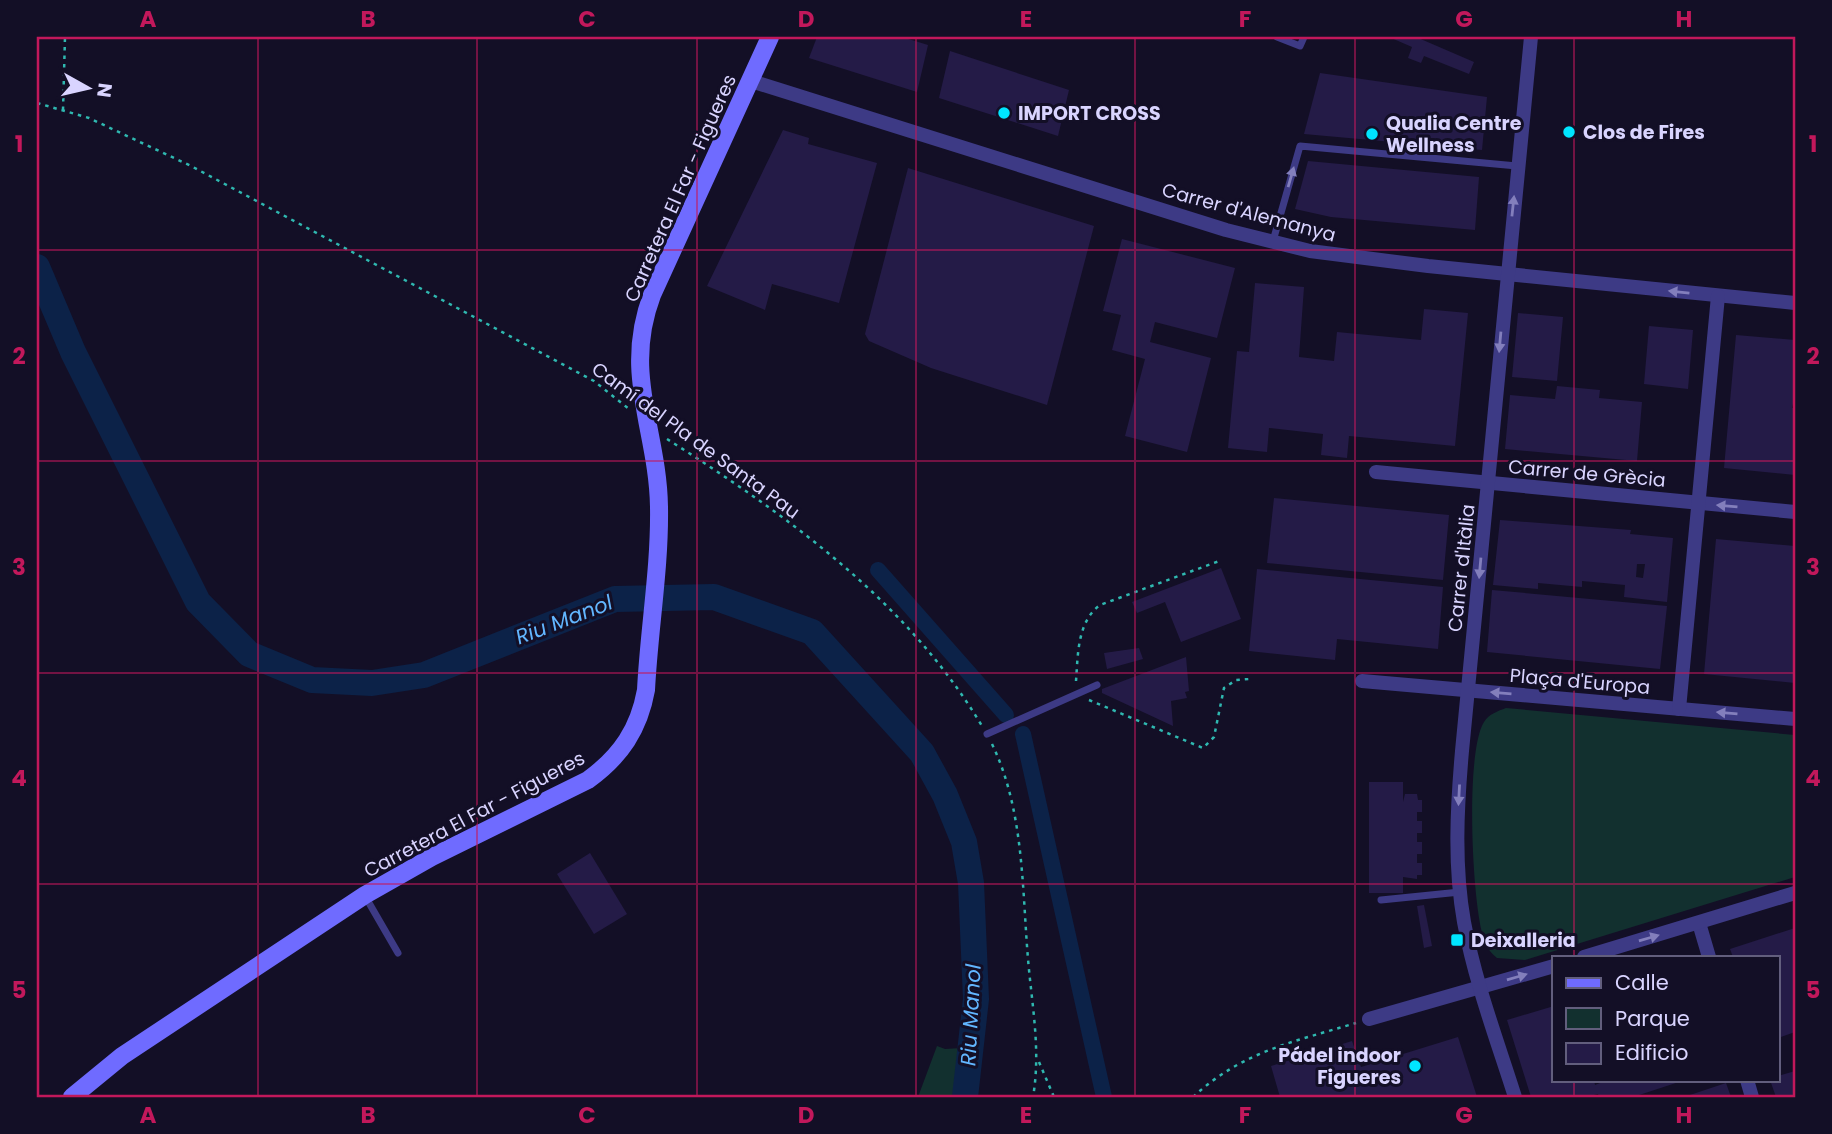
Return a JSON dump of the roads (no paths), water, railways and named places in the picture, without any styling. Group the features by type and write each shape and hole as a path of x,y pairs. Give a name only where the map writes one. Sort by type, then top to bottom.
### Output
{"street":[{"name":"Carretera El Far - Figueres","path":"72,1097 122,1056 365,895 432,857 564,794 605,768 631,737 642,712 646,684 659,537 658,486 646,426 639,356 645,313 770,37"},
{"name":"Carrer d'Itàlia","path":"1515,1097 1480,988 1464,920 1457,823 1506,274 1531,37"},
{"name":"Carrer d'Alemanya","path":"751,81 1273,242 1353,258 1795,303"},
{"path":"1679,709 1718,296"},
{"name":"Carrer de Grècia","path":"1376,472 1795,512"},
{"name":"Plaça d'Europa","path":"1362,681 1795,719"},
{"path":"1587,956 1795,893"},
{"path":"1699,923 1709,956"},
{"path":"1369,1019 1552,967"}],"lane":[{"path":"1277,37 1300,46 1304,37"},
{"path":"1273,242 1300,146 1517,166"},
{"path":"987,734 1097,685"},
{"path":"1381,900 1460,892"},
{"path":"365,895 398,953"}],"water":[{"path":"962,1048 970,1097 955,1097"}],"waterway":[{"name":"Riu Manol","path":"37,267 73,352 198,602 249,654 312,680 372,683 424,675 615,599 714,597 812,632 922,753 945,795 964,842 971,883 976,999 965,1097"},
{"path":"878,570 1006,715"},
{"path":"1023,734 1104,1097"}],"place":[{"name":"IMPORT CROSS","path":"1004,113"},
{"name":"Clos de Fires","path":"1569,132"},
{"name":"Qualia Centre Wellness","path":"1372,134"},
{"name":"Deixalleria","path":"1457,940"},
{"name":"Pádel indoor Figueres","path":"1415,1066"}]}
